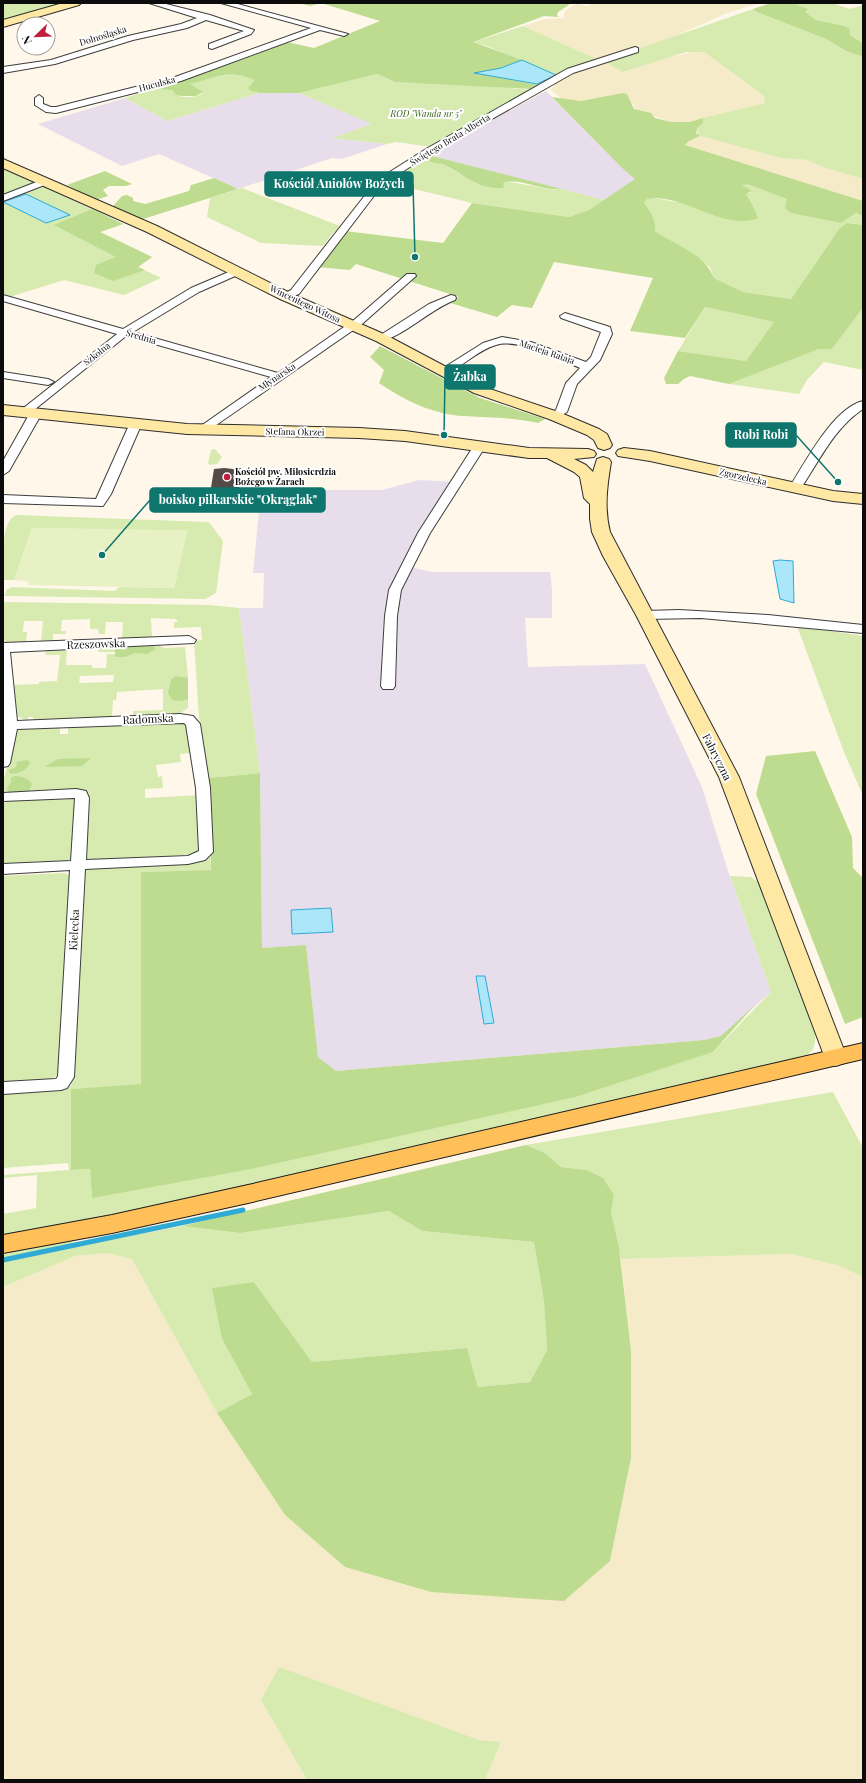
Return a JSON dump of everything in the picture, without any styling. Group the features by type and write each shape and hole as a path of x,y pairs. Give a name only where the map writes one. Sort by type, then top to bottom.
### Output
{"main road":[{"path":"3,1244 112,1224 248,1194 863,1052"}],"street":[{"path":"3,24 74,3"},
{"path":"154,3 250,30 212,46"},
{"path":"225,3 344,34"},
{"name":"Dolnośląska","path":"3,70 52,62 131,38 184,26 207,18"},
{"name":"Huculska","path":"39,98 38,102 42,107 49,110 56,110 178,79 318,28"},
{"path":"220,43 255,52"},
{"name":"Świętego Brata Alberta","path":"285,296 295,292 380,182 429,151 570,71 635,50"},
{"name":"Wincentego Witosa","path":"3,163 152,229 285,296 382,338 442,372 485,392 555,416 593,432 601,437 604,445"},
{"path":"3,198 44,182"},
{"name":"Szkolna","path":"31,413 125,332 195,290 238,271"},
{"name":"Młynarska","path":"202,430 278,376 353,326 386,300 411,276"},
{"name":"Średnia","path":"3,298 278,376"},
{"path":"382,338 440,301 451,298"},
{"path":"555,416 561,412 572,383 596,358 607,334 606,329 598,328 565,316"},
{"name":"Macieja Rataja","path":"442,372 493,342 506,340 522,342 588,367"},
{"path":"3,375 48,382"},
{"path":"795,488 834,426 852,410 863,404"},
{"name":"Stefana Okrzei","path":"3,410 202,430 359,433 405,436 538,454 588,454"},
{"path":"3,471 31,413"},
{"path":"3,499 96,504 101,502 136,423"},
{"path":"604,445 590,448 588,454 593,459 604,462 618,460 624,453"},
{"name":"Zgorzelecka","path":"604,445 616,446 624,453 670,460 795,488 863,499"},
{"path":"388,686 391,616 395,590 424,533 479,447"},
{"path":"538,454 563,460 583,471 590,482 592,497 598,505"},
{"name":"Fabryczna","path":"604,462 598,487 601,532 612,556 645,615 728,777 836,1058"},
{"path":"645,615 669,613 722,616 863,629"},
{"name":"Rzeszowska","path":"3,647 189,640"},
{"path":"3,647 11,725 3,763"},
{"name":"Radomska","path":"11,725 180,718 188,719 193,724 203,776 206,816 206,852 200,857 188,860 78,866"},
{"name":"Kielecka","path":"3,797 76,793 81,794 82,798 65,1080 61,1084 3,1088"},
{"path":"3,869 78,866"}],"shaded area":[{"path":"595,3 760,3 727,13 662,42 599,60 523,26 545,19 563,18 565,11 572,6 578,4 587,6"},
{"path":"696,51 704,52 764,96 765,103 690,122 672,122 636,110 633,104 596,98 581,101 566,100 562,99 551,90 556,82 575,70 603,61 624,72 654,61"},
{"path":"546,91 622,168 636,179 604,200 428,155"},
{"path":"259,93 299,93 373,124 333,138 387,144 342,159 332,158 238,189 159,154 122,166 38,124 125,98 167,121"},
{"path":"700,136 708,136 781,158 807,160 825,168 863,179 863,201 685,145 689,141"},
{"path":"419,480 456,482 407,566 431,572 550,572 552,589 552,618 525,618 528,667 645,664 702,787 728,871 771,992 721,1037 704,1040 336,1071 318,1057 306,946 262,948 260,773 239,608 263,608 264,573 253,573 261,490 382,490"},
{"path":"107,1253 132,1259 217,1413 285,1515 345,1567 431,1592 610,1561 631,1458 631,1351 621,1259 791,1254 840,1266 863,1277 863,1780 485,1780 501,1742 479,1740 261,1700 307,1780 3,1780 3,1287 75,1256"}],"green space":[{"path":"3,3 70,3 24,16 16,16 16,18 3,22"},
{"path":"298,3 321,3 310,6"},
{"path":"321,3 568,3 569,5 558,12 557,15 559,17 544,16 473,42 522,60 501,68 475,73 539,85 530,89 395,82 377,74 299,93 259,93 251,91 248,88 255,80 245,76 230,74 215,76 190,84 203,92 196,96 176,95 173,91 159,88 287,42 314,48 380,21"},
{"path":"771,3 793,3 808,9 805,12 816,20 845,26 850,29 850,35 863,43 863,57 846,51 826,39 757,12 753,9"},
{"path":"793,3 832,3 850,9 863,5 863,43 850,35 850,29 845,26 816,20 805,12 807,9"},
{"path":"753,9 757,12 826,39 846,51 863,57 863,179 825,168 807,160 781,158 697,135 698,127 703,123 703,118 765,103 764,96 704,52 686,52 623,72 603,61"},
{"path":"523,26 599,60 557,75 473,42"},
{"path":"227,73 240,74 256,80 251,91 259,93 167,121 125,98 161,86 180,96 197,96 202,94 190,84"},
{"name":"ROD \"Wanda nr 5\"","path":"377,74 395,82 451,83 531,90 432,147 396,142 387,144 332,138 372,124 299,93"},
{"path":"623,93 627,94 634,109 651,113 655,118 672,122 690,122 703,118 703,123 698,127 696,133 700,136 689,141 685,145 863,201 863,216 856,213 841,223 791,213 785,208 787,199 748,184 742,185 752,191 746,194 758,218 745,221 731,220 675,201 661,198 647,199 644,203 654,219 655,231 689,251 704,262 714,278 743,292 791,299 839,229 847,223 863,225 863,308 832,349 819,349 729,384 690,376 678,384 666,384 664,378 678,351 746,361 774,322 705,307 685,338 630,331 653,278 554,262 532,308 512,305 497,317 447,302 459,297 356,264 350,270 317,267 345,231 443,243 472,203 569,217 589,210 635,179 622,168 552,97 581,101"},
{"path":"428,155 427,160 445,165 472,181 486,187 502,188 503,183 510,182 555,190 562,189 604,200 589,210 569,217 472,203 385,182"},
{"path":"428,155 562,189 547,188 517,182 503,183 504,187 502,188 485,186 472,181 445,165 433,163 427,160"},
{"path":"3,167 123,224 100,232 152,257 138,267 161,278 124,295 64,280 3,299"},
{"path":"105,171 132,184 126,186 109,186 103,190 108,196 96,200 67,185"},
{"path":"214,178 238,189 140,220 112,207 122,196 127,195 133,198 133,201 145,204 189,191 191,185"},
{"path":"742,185 760,186 786,198 788,200 785,207 818,218 841,223 856,213 863,216 863,225 848,223 839,229 791,299 743,292 714,278 710,267 655,231 644,203 647,199 655,198 687,203 752,204 746,194 752,192"},
{"path":"242,188 340,226 323,246 261,243 207,217 210,198"},
{"path":"92,209 123,224 100,232 152,257 138,267 145,270 113,281 94,273 96,265 116,257 54,225"},
{"path":"705,307 775,322 746,361 678,351"},
{"path":"863,308 863,370 824,362 807,380 799,394 729,384 819,349 832,349"},
{"path":"380,346 480,398 545,419 538,423 510,419 453,415 420,406 379,383 384,370 370,357"},
{"path":"215,449 222,457 217,464 210,465 208,463 211,450"},
{"path":"16,515 209,522 223,541 216,593 205,599 4,596 7,589 13,587 115,591 119,587 174,588 187,531 32,528 14,580 3,580 5,535 7,526 11,519"},
{"path":"32,528 187,530 174,588 27,585 28,581 14,580"},
{"path":"3,602 210,605 239,608 260,773 209,778 199,718 194,641 202,640 201,627 174,628 174,622 178,622 176,619 151,618 152,637 122,638 123,622 106,622 105,634 99,634 98,629 90,629 90,619 62,620 61,631 66,631 66,634 53,634 53,641 41,642 43,621 24,621 23,632 27,632 26,642 6,643 3,638"},
{"path":"797,626 863,636 863,796 844,752"},
{"path":"153,645 156,649 147,654 135,653 125,657 115,657 115,646"},
{"path":"157,645 165,648 185,647 188,678 188,708 179,714 136,716 133,714 133,711 163,710 163,689 117,692 116,700 113,700 112,717 79,719 79,717 73,717 73,719 33,721 33,717 28,717 27,721 17,716 14,685 39,684 39,682 57,681 60,655 45,655 46,650 67,649 66,665 92,665 92,668 106,668 107,654 115,654 115,652 99,652 95,647","holes":["114,675 113,682 79,683 80,676"]},
{"path":"175,676 188,678 188,699 181,701 172,700 168,693 171,680"},
{"path":"178,722 188,725 193,753 180,754 181,762 156,765 158,777 162,776 163,788 145,789 145,798 201,795 202,848 190,855 84,860 87,790 3,795 3,782 17,729 60,727 60,734 68,734 68,726"},
{"path":"815,751 852,837 853,868 863,878 863,1017 845,1024 756,794 766,756"},
{"path":"91,758 82,766 44,767 58,759"},
{"path":"28,760 30,763 29,766 24,770 18,773 9,773 9,770 16,767 17,762"},
{"path":"260,773 262,948 306,945 318,1057 336,1071 704,1040 721,1036 755,1005 713,1052 575,1097 251,1169 92,1198 90,1169 71,1170 71,1089 141,1084 141,872 211,870 209,778"},
{"path":"14,776 24,778 32,784 29,791 18,794 8,792 7,788 11,782 11,778"},
{"path":"76,797 74,858 71,862 49,864 49,861 30,862 30,865 3,866 3,804 9,800"},
{"path":"210,849 211,870 141,872 141,1085 71,1089 71,1170 90,1169 92,1197 713,1052 771,992 730,876 751,877 763,885 799,984 815,1034 815,1043 813,1049 806,1057 424,1147 3,1239 3,1214 36,1208 37,1175 3,1178 3,1175 69,1170 68,1163 3,1168 3,1090 71,1086 84,867 191,862"},
{"path":"64,873 72,876 59,1073 51,1080 3,1083 3,876"},
{"path":"833,1092 863,1148 863,1277 840,1266 791,1254 621,1259 611,1213 614,1195 585,1170 561,1167 545,1153 526,1145"},
{"path":"526,1145 545,1153 561,1167 586,1170 603,1178 614,1195 611,1213 619,1247 631,1351 631,1458 610,1561 564,1601 431,1592 345,1567 285,1515 217,1413 252,1394 222,1339 212,1288 254,1282 312,1362 467,1348 478,1387 530,1382 547,1350 544,1302 534,1242 422,1231 389,1211 240,1233 182,1226"},
{"path":"389,1211 422,1231 534,1242 544,1302 547,1350 530,1382 478,1387 467,1348 312,1362 254,1282 222,1339 252,1394 217,1413 132,1259 107,1253 75,1256 3,1287 3,1253 72,1240 74,1247 182,1226 240,1233"},
{"path":"279,1667 479,1740 501,1742 485,1780 307,1780 261,1700"}],"water":[{"path":"522,60 556,75 537,84 474,73 501,68"},
{"path":"26,194 70,215 46,223 3,202"},
{"path":"773,561 793,561 794,603 780,599"},
{"path":"331,908 333,932 292,934 291,910"},
{"path":"476,976 485,976 494,1023 484,1024"}],"building":[{"name":"Kościół pw. Miłosierdzia Bożego w Żarach","path":"224,468 242,470 238,494 235,494 234,500 213,500 214,494 210,494 214,469"}],"waterway":[{"path":"3,1260 243,1210"}],"place":[{"name":"Kościół Aniołów Bożych","path":"415,257"},
{"name":"Żabka","path":"444,435"},
{"name":"Kościół pw. Miłosierdzia Bożego w Żarach","path":"227,477"},
{"name":"Robi Robi","path":"838,482"},
{"name":"boisko piłkarskie \"Okrąglak\"","path":"102,555"}]}
